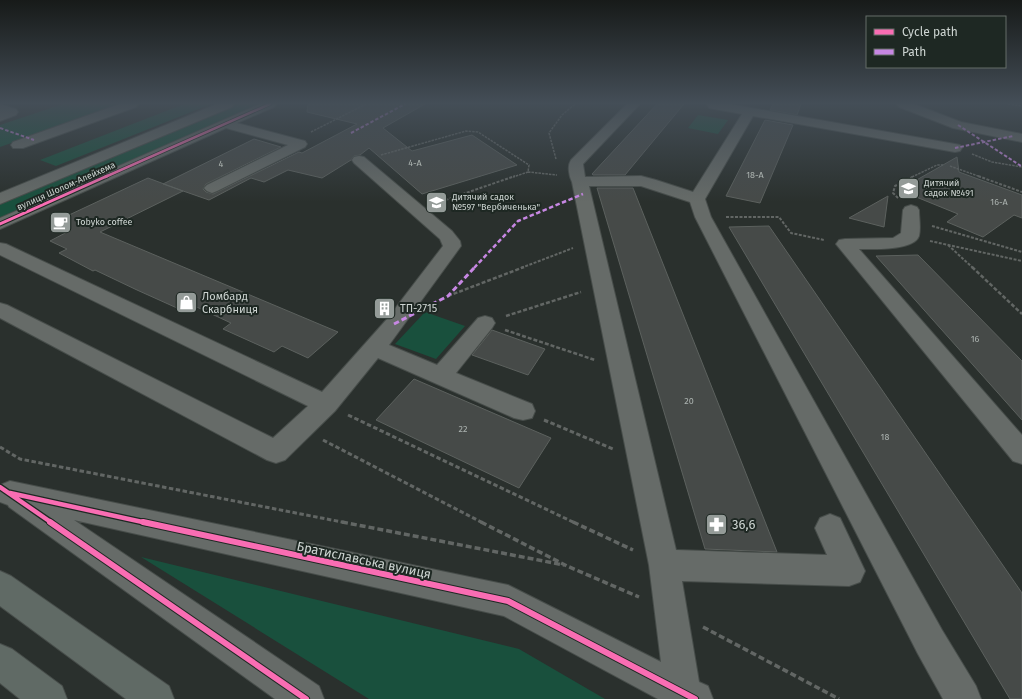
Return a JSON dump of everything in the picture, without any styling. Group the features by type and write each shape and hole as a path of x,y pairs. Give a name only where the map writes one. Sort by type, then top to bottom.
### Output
{"main road":[{"path":"0,587 156,699"},
{"path":"0,661 49,699"}],"street":[{"path":"18,145 41,137"},
{"name":"вулиця Шолом-Алейхема","path":"0,199 150,137"},
{"name":"вулиця Шолом-Алейхема","path":"0,224 197,137"},
{"path":"225,139 231,137"},
{"path":"272,137 300,144"},
{"path":"602,137 576,163 642,460 689,696"},
{"path":"700,208 736,137"},
{"path":"890,137 955,148"},
{"path":"212,188 300,144"},
{"path":"0,310 276,452 326,404 427,281 452,246 451,241 446,235 359,160"},
{"path":"579,179 641,181 656,184 700,208 930,642 964,699"},
{"path":"844,244 896,243 910,222"},
{"path":"844,244 1022,453"},
{"path":"0,248 326,404"},
{"path":"441,376 485,323"},
{"path":"374,347 523,411"},
{"name":"Братиславська вулиця","path":"5,490 508,601 689,696"},
{"name":"Братиславська вулиця","path":"5,490 306,699"},
{"path":"664,565 849,571 830,528"}],"path":[{"path":"300,144 307,137"},
{"path":"359,160 445,137"},
{"path":"485,137 529,165 528,172"},
{"path":"550,137 558,165 579,179"},
{"path":"955,148 992,162 1021,166 1022,170"},
{"path":"1021,190 946,165 937,165 895,186 893,193 910,222 948,244 1022,314"},
{"path":"416,210 528,172 547,175"},
{"path":"700,208 779,217 791,233 844,244"},
{"path":"910,222 1022,252"},
{"path":"448,296 593,240"},
{"path":"948,244 1022,261"},
{"path":"485,323 603,285"},
{"path":"485,323 622,370"},
{"path":"326,404 664,565"},
{"path":"523,411 642,460"},
{"path":"301,428 567,566 671,610 839,699"},
{"path":"0,447 20,459 567,566"}],"green space":[{"path":"0,137 29,137 0,147"},
{"path":"100,137 129,137 56,166 40,160"},
{"path":"150,137 197,137 0,224 0,199"},
{"path":"425,312 465,326 436,359 395,344"},
{"path":"141,557 519,649 605,699 369,699"}],"building":[{"path":"333,137 394,137 412,151 466,137 474,137 517,165 422,194 369,148 360,155 354,156 351,160 322,178 288,170 264,182 251,178 209,200 163,184 254,139 281,147 206,184 203,189 206,192 213,194 299,152 302,153"},
{"path":"627,137 657,137 625,175 592,174"},
{"path":"756,137 788,137 760,203 726,196"},
{"path":"957,157 959,172 1022,195 1022,218 1014,215 983,237 947,222 958,214 899,190"},
{"path":"148,178 183,191 100,232 338,332 308,358 282,346 274,352 223,329 231,323 186,302 177,308 95,270 93,271 59,253 67,249 50,241 71,230 52,223"},
{"path":"597,188 633,188 777,552 705,549"},
{"path":"888,196 884,227 849,218"},
{"path":"769,226 1022,593 1022,699 1010,699 729,227"},
{"path":"918,255 1022,361 1022,420 876,256"},
{"path":"492,330 545,349 528,375 472,355"},
{"path":"414,379 551,438 519,488 376,420"}],"marked path":[{"path":"24,137 34,140"},
{"path":"976,137 1021,166"},
{"path":"955,148 1010,137"},
{"path":"394,324 448,296 518,221 583,194"}],"cycle path":[{"path":"0,224 197,137"},
{"path":"0,487 306,699"},
{"path":"10,493 508,601 695,699"}],"place":[{"name":"Дитячий садок №491","path":"909,188"},
{"name":"Дитячий садок №597 \"Вербиченька\"","path":"436,202"},
{"name":"Tobyko coffee","path":"61,222"},
{"name":"Ломбард Скарбниця","path":"186,302"},
{"name":"ТП-2715","path":"384,308"},
{"name":"36,6","path":"716,524"}]}
